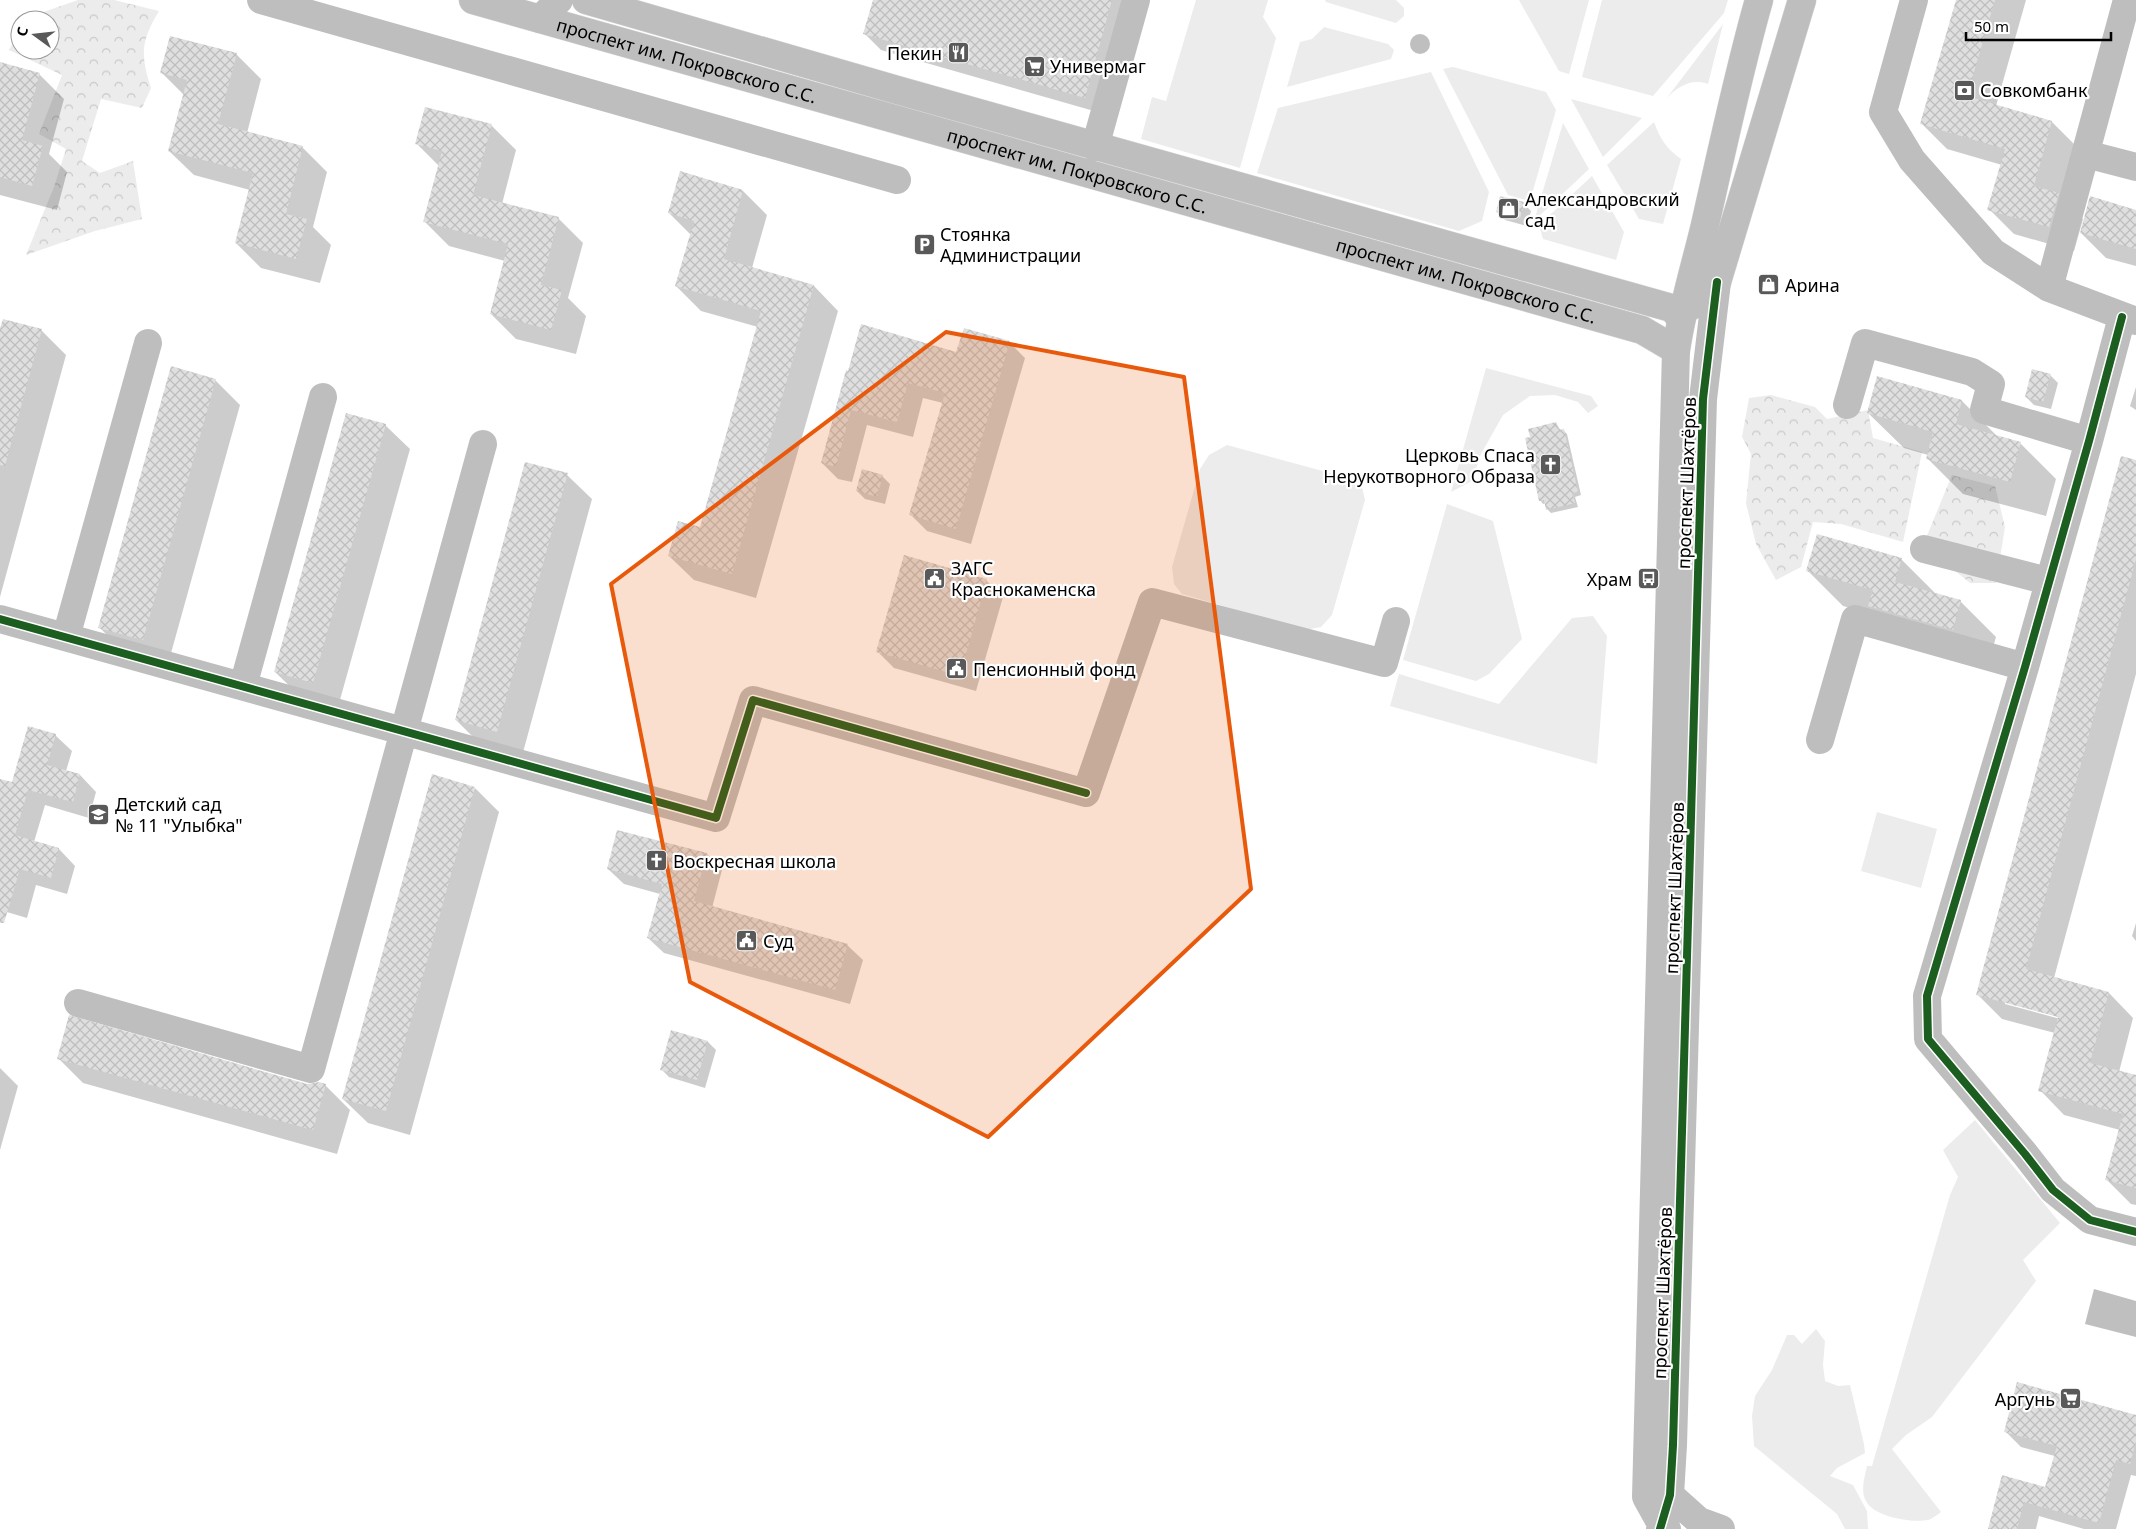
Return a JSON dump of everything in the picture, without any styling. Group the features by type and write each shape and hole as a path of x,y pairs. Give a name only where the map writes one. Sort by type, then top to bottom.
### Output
{"street":[{"path":"260,0 897,180"},
{"name":"проспект им. Покровского С.С.","path":"473,0 1642,330 1676,350"},
{"path":"540,18 559,0"},
{"name":"проспект им. Покровского С.С.","path":"586,0 1095,147 1682,312"},
{"path":"1095,147 1136,0"},
{"name":"проспект Шахтёров","path":"1663,1527 1646,1497 1676,350 1682,312 1699,250 1758,0"},
{"name":"проспект Шахтёров","path":"1663,1527 1670,1495 1673,1445 1705,377 1717,282 1802,0"},
{"path":"1914,0 1882,112 1912,160 1992,252 2049,288 2129,319 2089,441 2025,666 1927,996 1928,1039 2025,1154 2052,1190 2090,1220 2136,1232"},
{"path":"2049,288 2127,0"},
{"path":"2086,154 2136,167"},
{"name":"проспект Шахтёров","path":"1642,330 1663,322 1698,302 1717,282"},
{"name":"проспект Шахтёров","path":"1682,312 1697,342 1705,377"},
{"path":"66,637 148,343"},
{"path":"1847,405 1865,343 1972,372 1991,384 1984,410 2089,441"},
{"path":"243,686 323,397"},
{"path":"78,1003 311,1069 484,444"},
{"path":"1924,549 2048,581"},
{"path":"0,619 716,818 753,700 1086,794 1152,602 1384,663 1396,621"},
{"path":"1820,740 1856,619 2025,666"},
{"path":"1670,1495 1699,1521 1721,1529"}],"highlighted area":[{"path":"946,332 1184,377 1251,889 988,1137 690,982 611,584"}],"green space":[{"path":"78,0 114,0 159,11 149,31 144,48 145,66 151,88 142,108 101,99 82,161 100,173 133,161 142,219 95,231 26,255 54,187 66,149 39,134 62,75 30,60 60,60 60,10 49,10"},
{"path":"1196,0 1268,0 1263,17 1276,38 1240,168 1141,139 1152,97 1166,101"},
{"path":"1325,0 1396,0 1404,8 1404,16 1396,23 1326,2"},
{"path":"1519,0 1589,0 1569,74 1559,71"},
{"path":"1602,0 1728,0 1724,13 1653,96 1582,77"},
{"path":"1723,24 1708,84 1702,82 1690,83 1675,91 1666,99"},
{"path":"1324,27 1388,44 1394,50 1391,59 1287,87 1300,42 1312,39"},
{"path":"1453,67 1546,92 1556,110 1530,201 1508,195 1443,69"},
{"path":"1431,72 1489,192 1482,221 1459,231 1257,173 1278,108"},
{"path":"1571,99 1642,118 1603,157"},
{"path":"1654,122 1664,143 1681,159 1663,224 1639,219 1607,165"},
{"path":"1563,123 1589,169 1534,221"},
{"path":"1592,176 1624,232 1616,260 1543,239 1539,225"},
{"path":"1486,368 1591,396 1598,406 1588,413 1578,402 1555,395 1530,396 1503,415 1481,454 1472,481 1451,492"},
{"path":"1771,395 1815,407 1827,419 1868,410 1873,438 1922,452 1903,542 1841,524 1813,522 1801,567 1776,580 1756,544 1746,503 1751,454 1742,437 1749,398"},
{"path":"1227,445 1345,477 1362,487 1365,500 1332,615 1321,627 1305,630 1182,594 1174,584 1172,567 1200,469 1209,455"},
{"path":"1952,475 1995,486 2005,527 1996,583 1970,583 1938,557 1926,538"},
{"path":"1447,504 1493,521 1522,639 1489,674 1476,681 1403,660"},
{"path":"1593,616 1607,636 1597,764 1390,706 1399,674 1499,704 1572,618"},
{"path":"1877,812 1937,829 1921,888 1861,871"},
{"path":"1975,1120 2060,1223 2023,1260 2036,1281 1932,1417 1906,1435 1892,1449 1941,1512 1928,1520 1903,1520 1885,1515 1870,1507 1864,1497 1864,1479 1867,1466 1872,1466 1950,1195 1958,1177 1943,1150"},
{"path":"1816,1329 1825,1341 1823,1365 1825,1381 1838,1386 1850,1385 1865,1453 1837,1468 1830,1476 1853,1485 1867,1511 1868,1529 1845,1529 1837,1514 1754,1446 1752,1416 1755,1396 1772,1370 1787,1335 1794,1335 1802,1344"}],"shaded area":[{"path":"1420,34 1427,37 1430,44 1427,51 1420,54 1413,51 1410,44 1413,37"},
{"path":"2094,1289 2136,1301 2136,1337 2085,1324"}],"building":[{"name":"Универмаг","path":"873,0 1112,0 1085,98 863,34"},
{"path":"1956,0 1995,0 1967,96 2052,121 2034,186 2059,193 2049,227 1987,210 2005,149 1920,124"},
{"path":"170,36 237,53 218,124 303,146 286,214 307,219 296,259 235,243 253,173 168,151 187,80 160,73"},
{"path":"0,62 40,73 22,140 43,146 32,186 0,177"},
{"path":"425,107 492,124 473,195 559,217 541,285 562,290 551,330 490,314 508,244 423,222 442,151 415,144"},
{"path":"680,171 743,190 724,259 814,285 732,574 668,556 678,521 700,527 761,311 675,286 694,221 668,213"},
{"name":"Александровский сад","path":"1500,196 1524,202 1520,219 1496,212"},
{"path":"2090,196 2136,210 2136,249 2080,233"},
{"path":"3,319 42,329 5,466 0,465 0,328"},
{"path":"861,324 956,352 964,328 1010,341 956,529 909,515 945,393 908,383 897,422 851,410 836,467 821,463 846,370 848,371"},
{"path":"171,366 216,379 143,640 98,628"},
{"path":"2032,369 2051,374 2043,402 2025,397"},
{"path":"1877,376 1962,400 1956,424 2021,442 2010,482 1926,459 1933,432 1867,413"},
{"path":"346,413 386,424 313,683 274,672"},
{"name":"Церковь Спаса Нерукотворного Образа","path":"1556,422 1558,430 1564,429 1578,492 1572,493 1575,503 1546,510 1544,500 1539,501 1525,438 1530,437 1528,429"},
{"path":"2121,456 2136,460 2136,559 2026,969 2109,992 2090,1063 2136,1075 2136,1188 2105,1180 2123,1114 2038,1091 2058,1017 1976,995"},
{"path":"525,462 568,473 497,732 455,720"},
{"path":"862,469 883,475 877,497 856,491"},
{"path":"1817,534 1902,558 1895,582 1961,600 1953,630 1868,606 1873,590 1806,571"},
{"path":"904,555 987,579 960,676 876,652"},
{"path":"28,726 56,734 47,765 80,774 73,802 28,790 15,835 59,848 51,878 20,869 4,923 0,923 0,779 12,782"},
{"path":"432,774 475,787 386,1111 342,1099"},
{"name":"Суд","path":"617,830 707,853 694,901 848,944 835,990 647,938 662,884 607,869"},
{"path":"69,1015 307,1084 319,1082 326,1084 313,1130 57,1059"},
{"path":"671,1030 708,1041 697,1080 660,1070"},
{"path":"2017,1382 2136,1415 2136,1441 2130,1464 2116,1460 2099,1523 2024,1502 2017,1529 1988,1529 2002,1475 2045,1487 2057,1446 2004,1432"}],"cycle path":[{"path":"1660,1529 1670,1495 1673,1445 1703,399 1717,282"},
{"path":"2122,317 2025,667 1927,996 1928,1039 2053,1190 2090,1220 2136,1232"},
{"path":"0,619 716,818 753,700 1086,793"}],"place":[{"name":"Пекин","path":"958,53"},
{"name":"Универмаг","path":"1034,66"},
{"name":"Совкомбанк","path":"1964,90"},
{"name":"Александровский сад","path":"1509,209"},
{"name":"Стоянка Администрации","path":"924,244"},
{"name":"Арина","path":"1769,285"},
{"name":"Церковь Спаса Нерукотворного Образа","path":"1551,465"},
{"name":"ЗАГС Краснокаменска","path":"935,578"},
{"name":"Храм","path":"1648,579"},
{"name":"Пенсионный фонд","path":"957,669"},
{"name":"Детский сад № 11 \"Улыбка\"","path":"99,814"},
{"name":"Воскресная школа","path":"657,861"},
{"name":"Суд","path":"747,941"},
{"name":"Аргунь","path":"2071,1399"}]}
